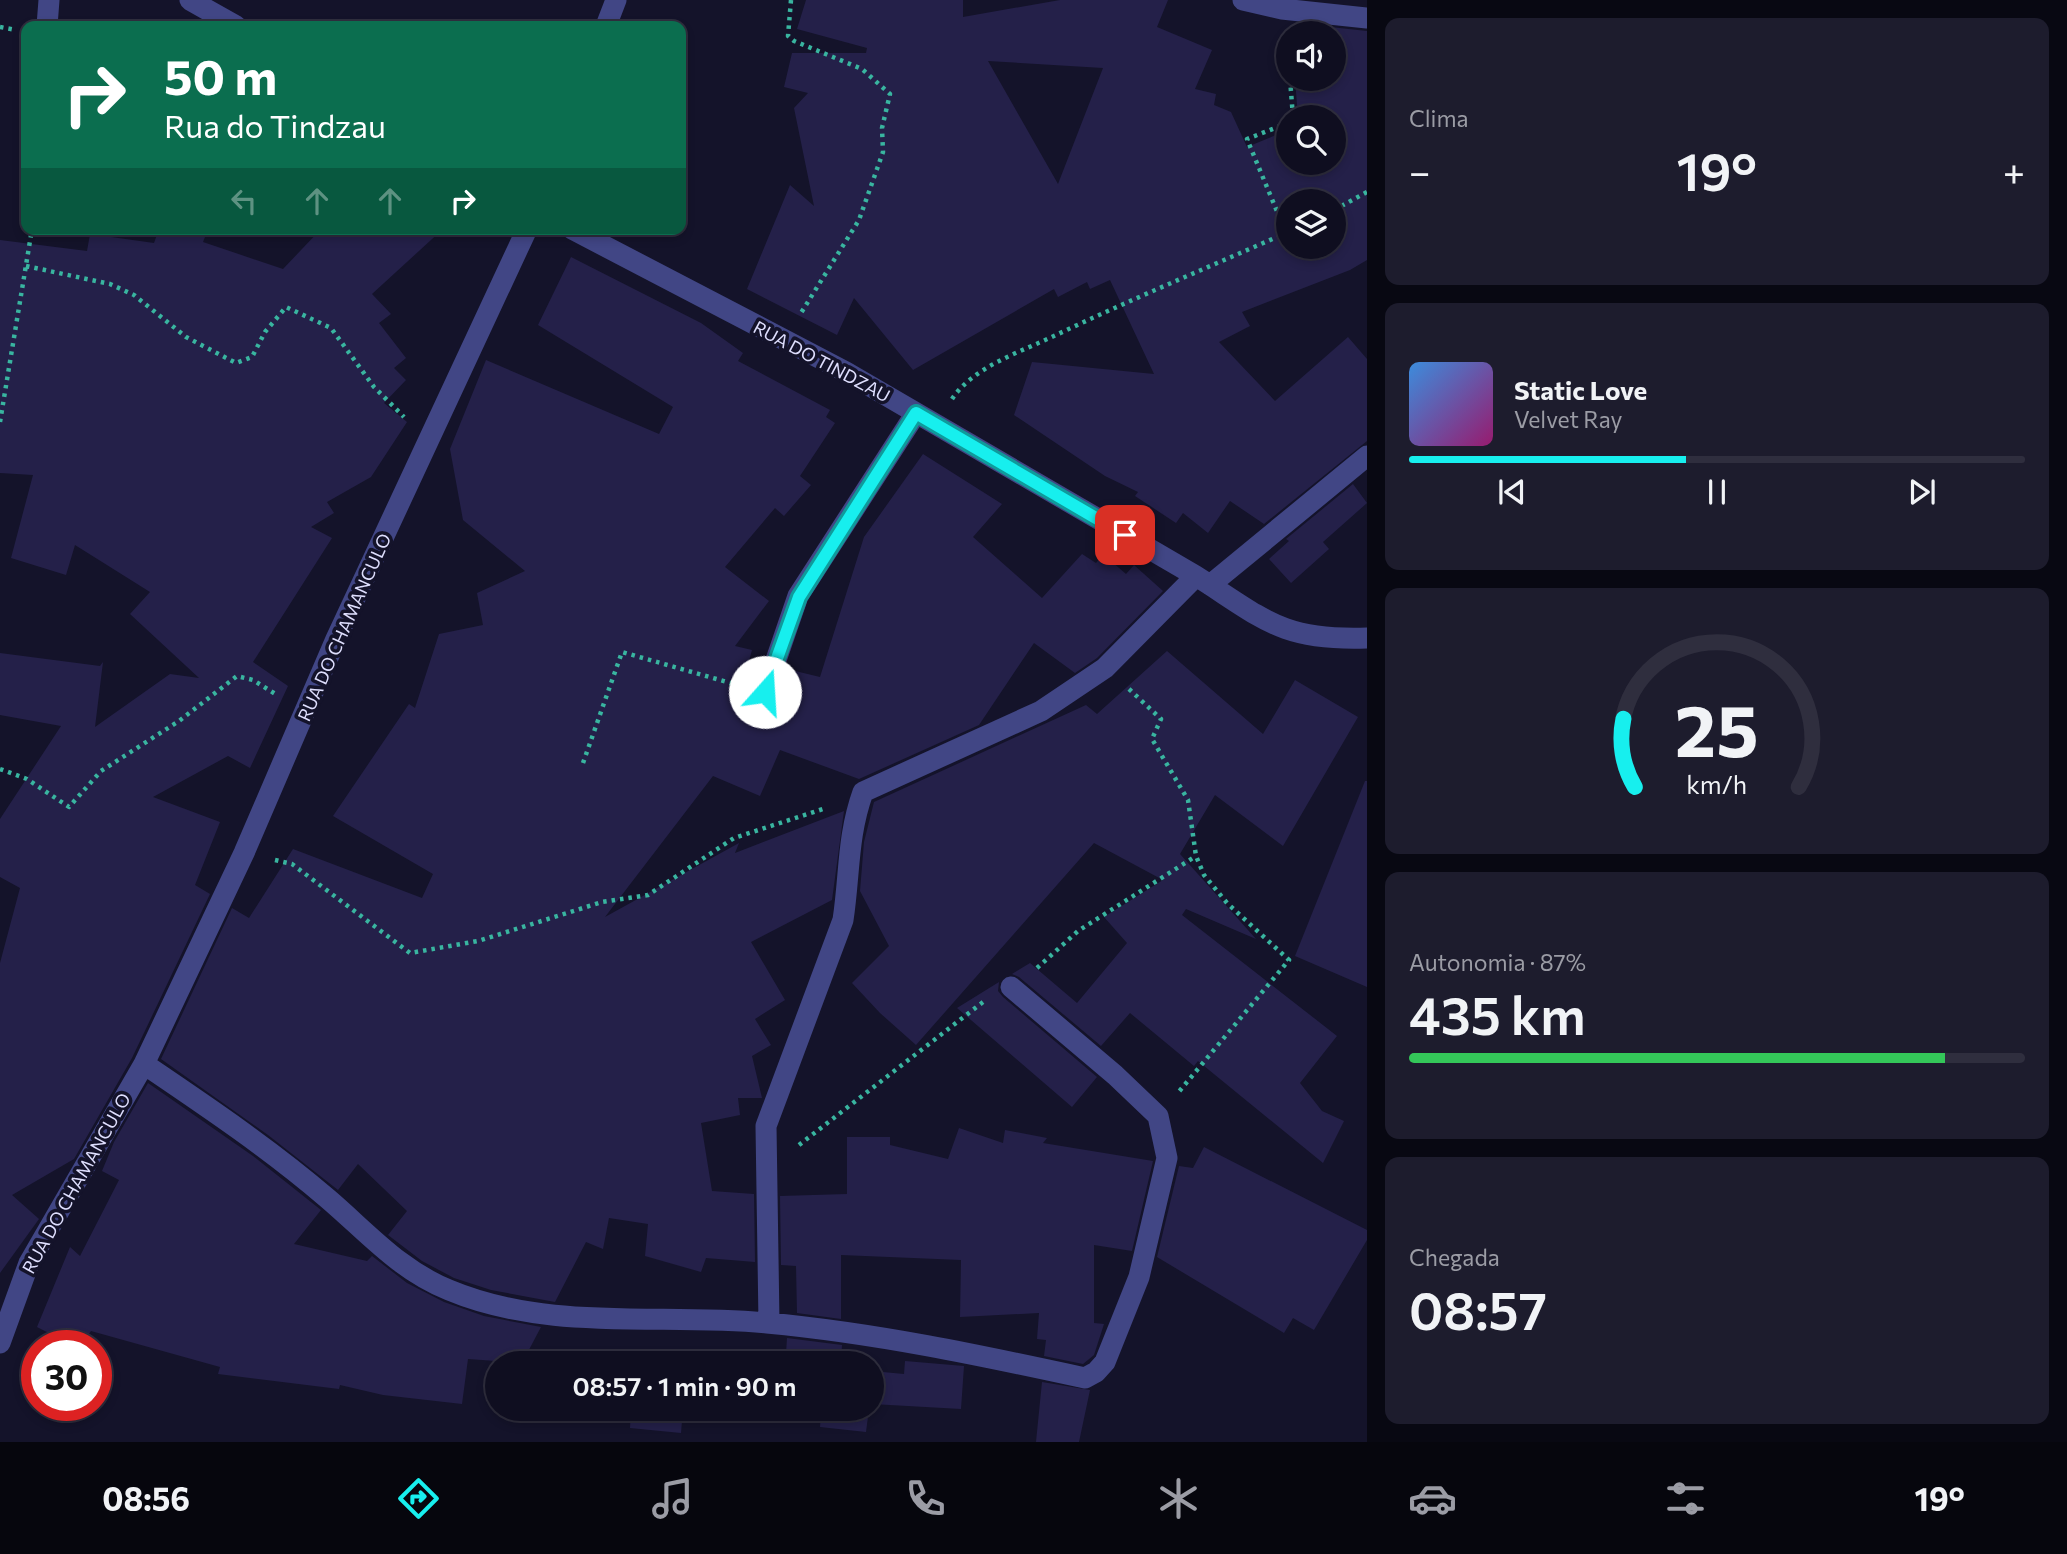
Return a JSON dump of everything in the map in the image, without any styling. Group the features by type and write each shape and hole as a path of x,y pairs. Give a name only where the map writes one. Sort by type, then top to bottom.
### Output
{"street":[{"path":"47,21 49,0"},
{"path":"190,0 227,21"},
{"path":"608,21 616,0"},
{"path":"1243,0 1282,9 1367,18"},
{"name":"RUA DO CHAMANCULO","path":"0,1343 29,1263 164,1026 524,235"},
{"name":"RUA DO TINDZAU","path":"583,235 786,341 925,418 1203,581 1250,613 1282,629 1328,639 1367,638"},
{"path":"765,692 799,597 925,418"},
{"path":"769,1323 766,1126 781,1079 843,920 848,889 849,844 863,792 1041,711 1105,668 1203,581 1367,456"},
{"path":"144,1064 224,1118 327,1198 393,1259 449,1290 540,1316 711,1318 769,1323 918,1342 1085,1378 1096,1372 1105,1362 1139,1277 1167,1158 1158,1116 1115,1075 1011,987"}],"path":[{"path":"786,341 859,220 883,152 882,128 890,94 862,69 794,41 788,36 791,0"},
{"path":"1276,127 1247,139 1276,206"},
{"path":"1346,203 1367,192"},
{"path":"0,422 31,235"},
{"path":"925,418 958,390 998,362 1144,292 1276,237"},
{"path":"26,266 110,284 134,295 186,337 236,363 252,357 265,332 286,307 331,328 374,387 405,418 431,435"},
{"path":"583,763 622,652 765,692"},
{"path":"1105,668 1161,719 1152,739 1188,800 1196,856 1203,875 1227,903 1289,961 1158,1116"},
{"path":"0,769 27,779 69,807 101,772 179,721 237,676 253,680 277,695 315,691"},
{"path":"244,853 292,864 410,953 478,941 602,902 648,895 734,838 837,804 863,792"},
{"path":"766,1169 994,994 1019,984 1078,931 1196,856"}],"building":[{"path":"806,0 963,0 963,17 1060,0 1168,0 1157,27 1212,50 1195,89 1216,94 1214,105 1231,112 1247,147 1276,135 1276,175 1346,175 1346,105 1297,105 1296,91 1346,91 1346,29 1367,31 1367,260 1350,270 1242,312 1250,326 1219,342 1275,401 1348,337 1367,359 1367,441 1264,524 1230,501 1208,533 1183,513 1176,523 1135,496 1138,492 1105,476 1014,415 1032,362 1154,374 1110,280 1090,289 1087,282 1058,297 1054,289 913,370 854,298 837,335 747,289 790,185 814,206 794,108 808,93 784,87 792,53 866,53 867,48 797,29","holes":["988,61 1103,68 1058,184"]},
{"path":"90,235 154,243 157,235 200,235 205,237 203,242 283,269 315,235 436,235 372,294 391,314 379,323 406,358 394,368 406,380 384,403 407,422 371,477 327,502 334,513 311,527 332,538 253,662 288,686 250,768 228,756 153,797 220,822 195,885 210,894 132,1058 74,1159 12,1195 39,1219 0,1273 0,963 20,888 0,877 0,819 61,726 0,715 0,653 100,666 103,662 95,727 170,674 199,678 130,614 150,592 75,545 66,575 11,558 33,475 0,473 0,240 87,251"},
{"path":"571,257 701,323 743,353 738,361 830,410 826,417 835,423 800,476 811,485 784,516 775,508 725,567 769,601 735,646 752,650 749,661 761,663 752,694 760,704 774,701 787,669 820,677 864,537 923,454 1002,504 973,537 1042,598 1082,554 1096,563 1103,554 1126,574 1134,565 1163,591 1097,658 1075,673 1034,643 979,725 859,779 780,750 760,796 713,776 605,917 739,843 735,853 844,811 832,900 751,942 785,1000 755,1019 771,1045 752,1056 762,1098 738,1098 740,1115 701,1123 712,1191 754,1194 755,1262 706,1258 701,1272 645,1256 648,1224 609,1218 603,1249 586,1242 555,1302 491,1290 454,1278 422,1261 388,1235 407,1211 358,1164 338,1190 268,1135 161,1059 232,908 249,918 293,849 422,898 433,874 333,816 409,704 415,708 439,634 483,625 477,593 525,571 463,520 450,449 486,360 659,434 673,407 538,325"},
{"path":"1353,484 1367,503 1323,542 1329,549 1291,583 1269,559 1289,541 1286,539"},
{"path":"1167,651 1263,734 1295,680 1358,717 1283,846 1215,795 1180,854 1256,939 1186,909 1182,915 1337,1036 1300,1083 1322,1111 1344,1121 1323,1163 1198,1061 1194,1066 1130,1013 1101,1046 1012,974 1030,963 1077,1003 1127,943 1104,917 1163,880 1094,843 916,1045 852,983 889,946 860,891 864,842 874,802 1086,705 1097,714"},
{"path":"1367,781 1367,987 1295,956"},
{"path":"999,982 998,991 1003,997 1097,1077 1072,1107 957,1008"},
{"path":"148,1083 253,1156 321,1210 294,1244 367,1261 372,1256 407,1283 444,1302 484,1316 541,1327 528,1351 485,1351 485,1360 468,1359 462,1404 383,1395 340,1385 339,1389 218,1374 220,1367 112,1337 112,1330 43,1330 37,1327 70,1247 80,1256 119,1180 102,1171 114,1142"},
{"path":"959,1128 1003,1143 1005,1130 1047,1138 1043,1143 1153,1161 1132,1251 1094,1245 1094,1323 1104,1324 1094,1355 1083,1364 1044,1356 1046,1340 1037,1339 1039,1313 960,1317 961,1260 841,1255 841,1319 797,1313 796,1266 781,1265 780,1196 847,1194 847,1137 890,1137 890,1145 948,1159"},
{"path":"1204,1147 1367,1230 1367,1240 1314,1330 1293,1318 1284,1333 1157,1257 1179,1166 1193,1168"},
{"path":"787,1338 842,1345 842,1351 786,1351"},
{"path":"905,1361 964,1366 961,1409 884,1405 884,1372 904,1374"},
{"path":"1042,1382 1090,1390 1079,1442 1036,1442"},
{"path":"630,1421 682,1421 681,1433 630,1428"},
{"path":"820,1421 867,1421 866,1432 820,1427"}],"route":[{"path":"765,692 799,597 831,541 880,474 916,413 1125,535"}]}
